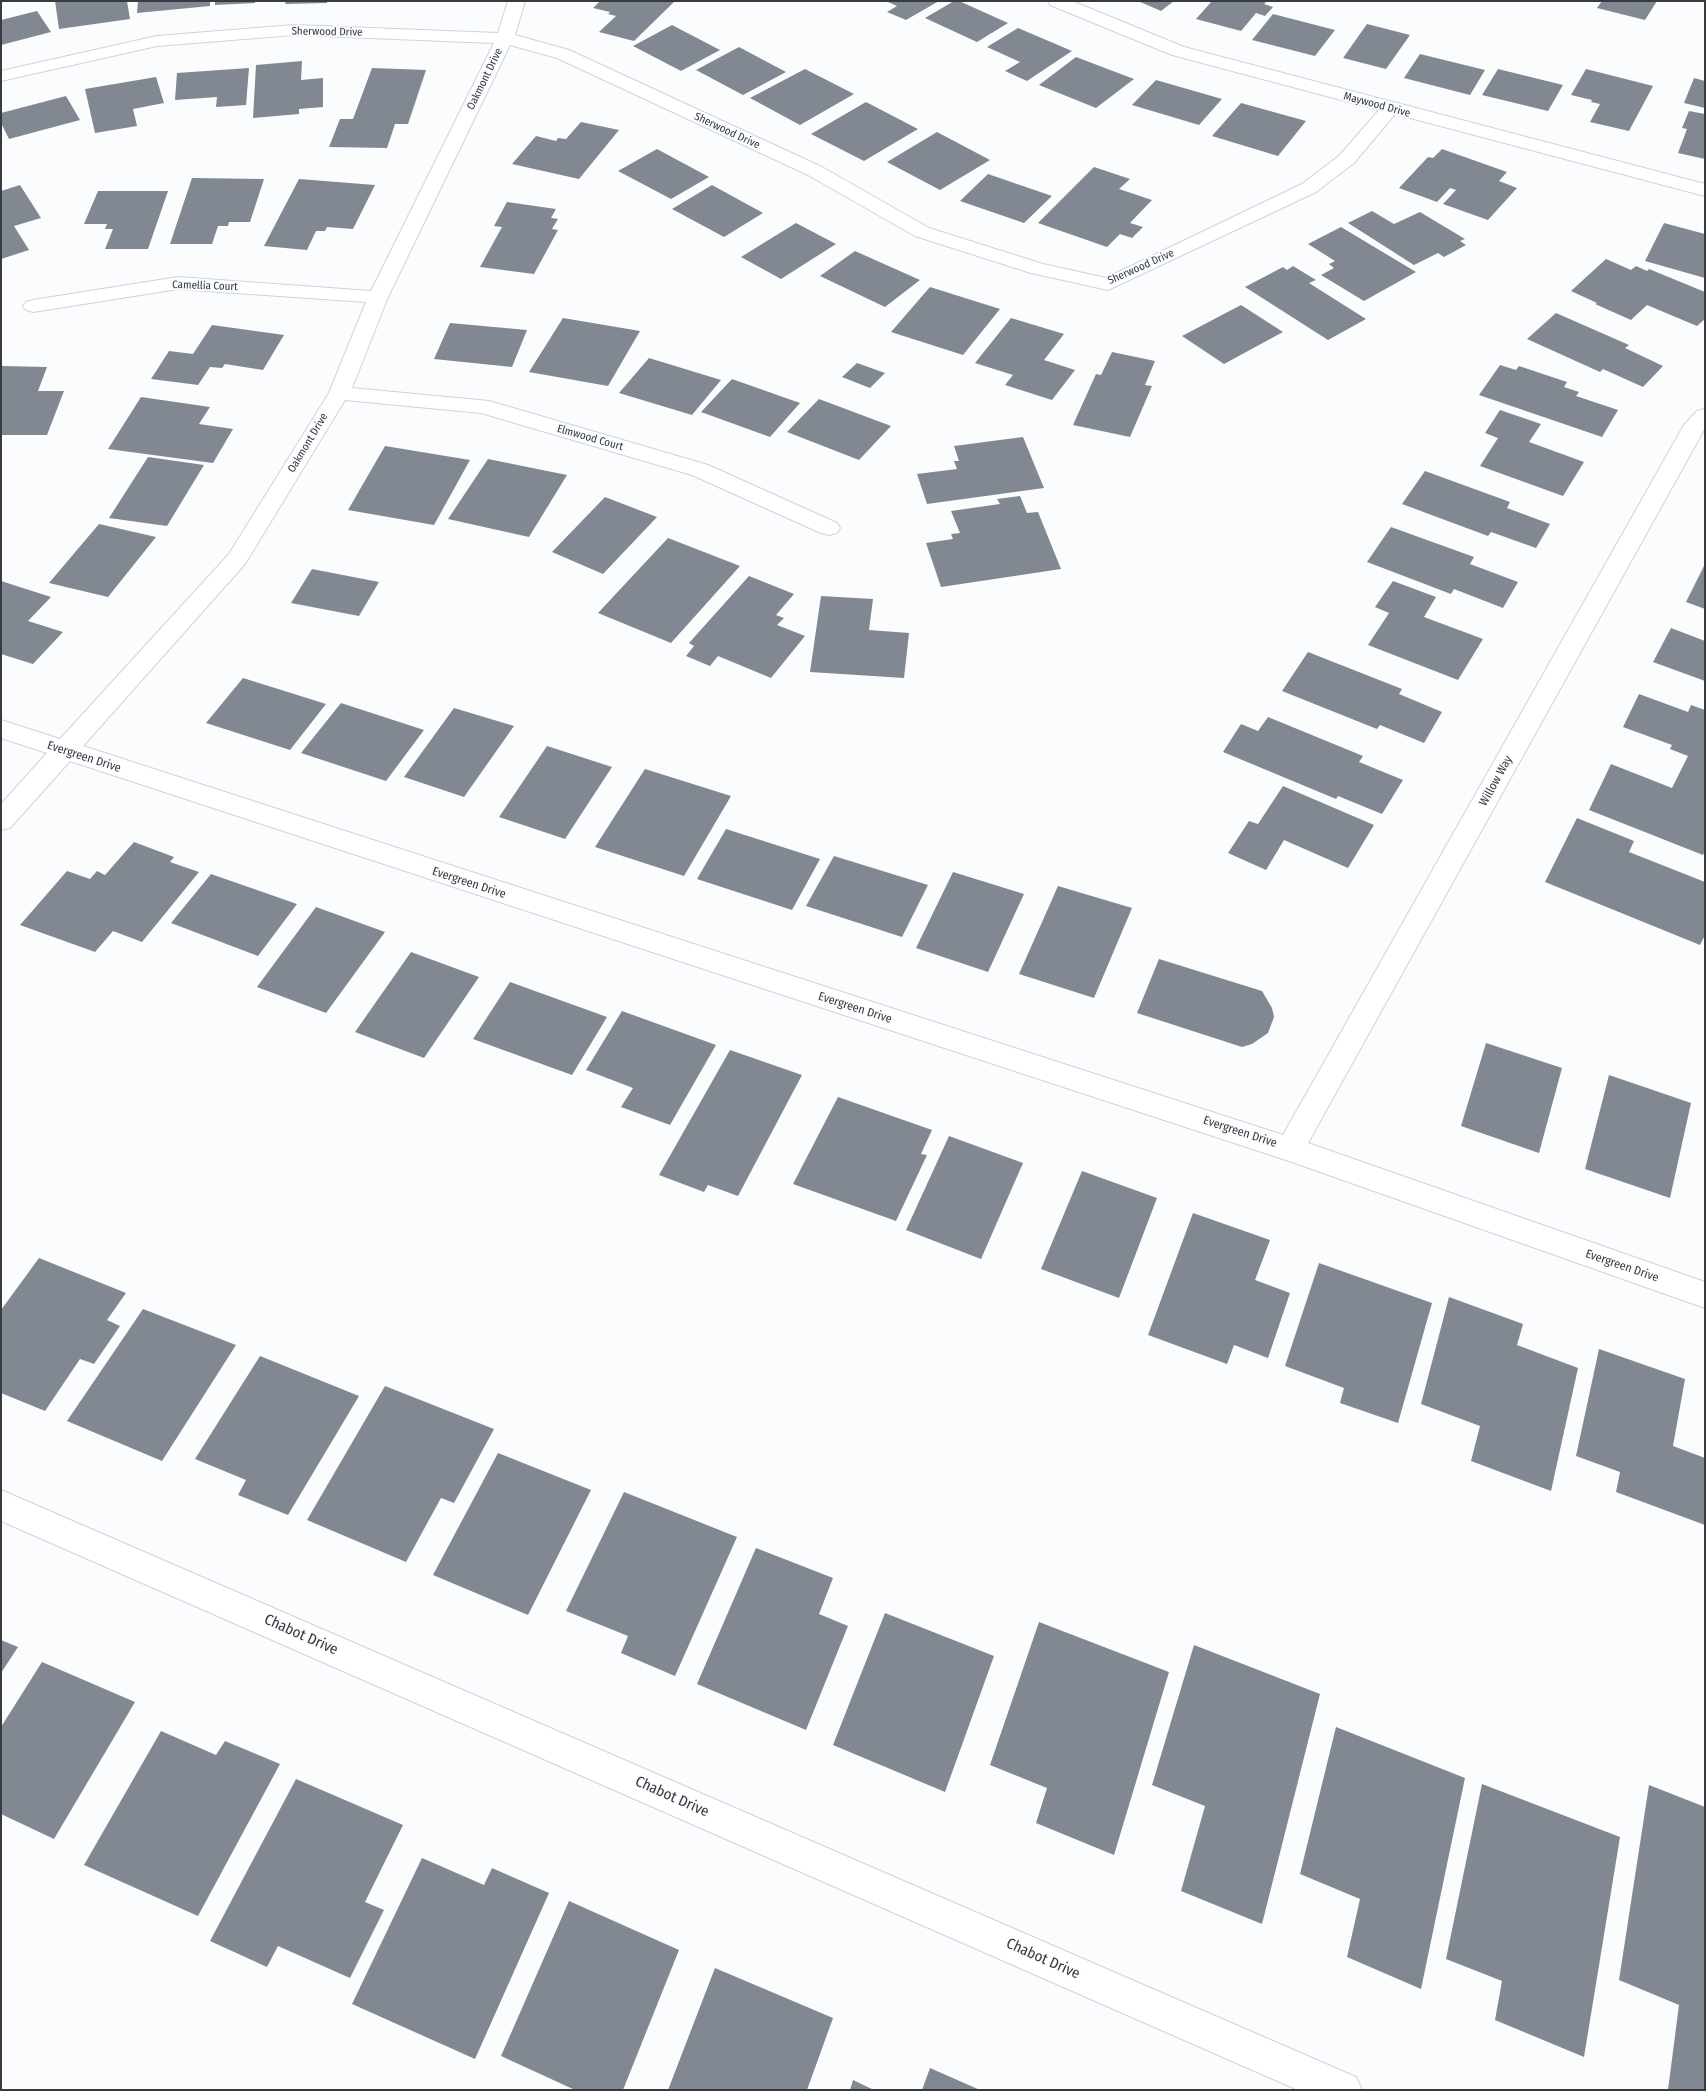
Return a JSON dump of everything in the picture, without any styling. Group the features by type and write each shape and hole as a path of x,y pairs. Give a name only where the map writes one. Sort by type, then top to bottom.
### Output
{"street":[{"name":"Oakmont Drive","path":"1,821 237,559 339,393 378,297 505,38 517,1"},
{"name":"Maywood Drive","path":"1056,1 1178,51 1705,190"},
{"name":"Sherwood Drive","path":"1,76 157,41 294,30 505,38 563,54 806,167 922,232 1038,269 1108,284 1309,188 1347,159 1390,108"},
{"name":"Camellia Court","path":"33,306 178,283 378,297"},
{"name":"Elmwood Court","path":"339,393 482,406 700,470 829,528"},
{"name":"Willow Way","path":"1290,1149 1695,425 1705,416"},
{"name":"Evergreen Drive","path":"1,729 1290,1149 1705,1296"},
{"name":"Chabot Drive","path":"1,1505 1343,2090"}],"building":[{"path":"55,1 127,1 130,19 59,29"},
{"path":"138,1 210,1 210,6 137,13"},
{"path":"215,1 255,1 255,3 215,5"},
{"path":"286,1 327,1 327,3 285,4"},
{"path":"600,1 675,1 634,41 599,32 616,16 608,14 610,12 593,8"},
{"path":"886,1 939,1 906,20 887,12 897,6"},
{"path":"954,1 959,1 1008,23 977,42 925,18"},
{"path":"1138,1 1174,1 1161,11"},
{"path":"1212,1 1267,1 1264,4 1273,7 1265,16 1256,13 1241,31 1196,19"},
{"path":"1602,1 1657,1 1645,20 1597,8"},
{"path":"37,11 51,32 1,45 1,20"},
{"path":"1273,14 1335,30 1315,56 1252,40"},
{"path":"1367,24 1410,35 1386,69 1343,58"},
{"path":"672,25 720,50 681,71 633,46"},
{"path":"1018,28 1072,51 1027,81 1005,71 1020,62 987,47"},
{"path":"739,47 786,72 743,95 696,70"},
{"path":"1420,54 1485,70 1470,95 1404,78"},
{"path":"1076,57 1134,79 1096,108 1039,85"},
{"path":"302,61 301,80 323,78 323,107 299,109 299,114 253,118 256,65"},
{"path":"249,68 246,105 216,107 217,97 175,100 177,73"},
{"path":"372,68 426,70 408,124 395,124 387,148 329,147 340,119 353,119"},
{"path":"805,69 854,94 800,125 750,98"},
{"path":"1498,69 1563,85 1548,111 1482,95"},
{"path":"1586,69 1653,86 1629,131 1590,122 1600,104 1571,95"},
{"path":"156,77 164,103 133,109 137,126 95,133 85,89"},
{"path":"1694,78 1705,81 1705,108 1684,103"},
{"path":"1156,80 1222,99 1199,125 1132,105"},
{"path":"66,96 80,120 9,139 1,123 1,113"},
{"path":"866,102 918,129 864,161 811,134"},
{"path":"1241,103 1306,121 1278,156 1212,136"},
{"path":"1689,111 1705,114 1705,159 1678,153 1687,129 1682,128"},
{"path":"581,122 619,130 579,179 512,164 536,136 556,141 558,138 566,139"},
{"path":"937,132 990,160 940,190 887,162"},
{"path":"657,149 709,177 671,199 618,171"},
{"path":"1442,149 1507,172 1499,181 1517,188 1488,220 1443,204 1456,190 1450,188 1437,202 1399,188 1428,157 1433,158"},
{"path":"1094,167 1130,179 1119,189 1152,200 1130,223 1143,227 1132,238 1120,234 1107,247 1038,223"},
{"path":"988,174 1052,196 1024,223 960,201"},
{"path":"192,178 264,179 250,222 229,222 228,226 218,226 212,244 170,244"},
{"path":"299,179 375,185 353,229 327,227 325,231 316,231 307,250 264,246"},
{"path":"20,185 41,218 14,226 29,250 1,259 1,191"},
{"path":"712,185 763,213 724,237 672,209"},
{"path":"98,191 168,191 148,249 105,249 113,229 105,229 107,224 84,224"},
{"path":"507,202 556,209 551,218 558,219 552,229 558,230 534,274 480,267 502,227 494,226"},
{"path":"1372,211 1394,224 1420,212 1465,239 1460,241 1466,245 1444,257 1438,253 1414,265 1348,223"},
{"path":"796,223 836,244 781,279 741,257"},
{"path":"1664,223 1705,234 1705,278 1645,261"},
{"path":"1341,227 1416,272 1364,301 1321,275 1334,268 1329,264 1335,261 1308,244"},
{"path":"855,251 920,280 885,307 820,276"},
{"path":"1606,259 1631,270 1636,266 1647,271 1649,269 1705,292 1705,319 1697,326 1647,305 1631,320 1571,291"},
{"path":"1293,266 1316,280 1309,283 1366,319 1328,340 1245,287 1283,267 1287,270"},
{"path":"930,287 1000,309 963,355 891,332"},
{"path":"1241,305 1283,332 1224,364 1182,336"},
{"path":"1556,313 1629,345 1625,348 1663,366 1643,387 1603,369 1600,372 1527,339"},
{"path":"563,318 640,331 608,386 529,372"},
{"path":"1011,318 1064,334 1044,360 1075,370 1052,400 1005,385 1013,375 975,363"},
{"path":"450,323 527,330 512,367 434,359"},
{"path":"212,325 284,335 263,370 225,364 222,368 210,367 198,385 151,379 169,351 193,354"},
{"path":"1112,352 1155,361 1145,385 1152,386 1130,437 1073,425 1096,374 1101,375"},
{"path":"649,358 721,380 692,415 619,393"},
{"path":"857,363 885,373 870,388 842,377"},
{"path":"1500,365 1516,370 1519,366 1567,382 1564,387 1579,392 1576,396 1618,410 1602,437 1479,395"},
{"path":"1,366 47,367 38,391 64,391 47,435 1,435"},
{"path":"732,379 800,403 770,437 701,412"},
{"path":"141,397 210,407 199,424 233,429 213,463 108,449"},
{"path":"819,399 891,426 859,460 787,432"},
{"path":"1500,410 1541,424 1529,442 1584,462 1563,496 1480,466 1498,438 1485,433"},
{"path":"1023,437 1044,488 927,504 917,474 957,469 954,461 959,461 954,446"},
{"path":"385,446 470,460 434,525 348,510"},
{"path":"148,457 204,465 167,526 109,518"},
{"path":"488,459 567,475 529,537 448,519"},
{"path":"1425,471 1510,502 1507,508 1550,524 1536,548 1491,532 1488,536 1402,504"},
{"path":"1020,496 1027,513 1038,512 1061,569 941,587 926,543 953,539 951,534 960,533 951,511 1000,504 997,499"},
{"path":"605,497 657,517 603,574 552,552"},
{"path":"99,524 156,537 108,597 49,583"},
{"path":"1391,527 1474,557 1470,564 1518,582 1503,608 1454,589 1451,594 1367,562"},
{"path":"668,538 740,566 671,643 598,613"},
{"path":"1705,564 1705,609 1686,602"},
{"path":"312,569 379,582 359,616 291,603"},
{"path":"749,576 794,594 776,615 784,618 777,625 805,636 771,678 718,656 710,666 686,656 694,646 689,643"},
{"path":"1,581 51,597 28,621 63,632 33,664 1,654"},
{"path":"1393,581 1436,597 1424,617 1483,639 1458,680 1368,645 1389,613 1375,607"},
{"path":"821,596 873,599 869,630 909,633 904,678 810,672"},
{"path":"1671,628 1705,641 1705,681 1653,662"},
{"path":"1308,652 1402,689 1399,694 1442,712 1424,743 1380,725 1377,729 1282,691"},
{"path":"243,678 326,704 290,750 206,723"},
{"path":"1639,694 1688,712 1691,705 1705,710 1705,851 1703,855 1589,810 1611,764 1672,788 1688,756 1670,749 1672,745 1623,727"},
{"path":"341,703 424,730 386,781 301,753"},
{"path":"454,708 514,726 464,797 404,777"},
{"path":"1268,717 1363,756 1359,762 1403,780 1382,814 1338,796 1336,799 1223,752 1241,724 1258,731"},
{"path":"547,746 612,767 565,839 499,817"},
{"path":"645,769 731,796 684,876 595,847"},
{"path":"1283,786 1374,825 1348,868 1284,840 1266,870 1228,853 1249,821 1258,824"},
{"path":"1577,818 1634,841 1629,852 1705,882 1705,935 1700,945 1545,882"},
{"path":"726,829 820,859 792,910 697,879"},
{"path":"134,842 174,857 170,862 199,872 142,942 113,931 95,952 20,925 67,871 90,879 97,871 105,875"},
{"path":"834,856 928,885 902,937 806,906"},
{"path":"953,872 1024,894 988,972 916,948"},
{"path":"211,874 297,904 258,956 171,923"},
{"path":"1058,886 1132,908 1094,998 1019,974"},
{"path":"316,907 385,932 326,1013 257,987"},
{"path":"411,952 479,977 424,1058 355,1032"},
{"path":"1159,959 1262,991 1272,1008 1274,1017 1268,1033 1252,1044 1242,1047 1137,1013"},
{"path":"510,982 607,1017 572,1075 473,1039"},
{"path":"622,1011 716,1045 670,1125 621,1107 633,1088 586,1070"},
{"path":"1486,1043 1562,1068 1539,1153 1461,1126"},
{"path":"730,1050 802,1075 738,1196 708,1185 704,1192 659,1175"},
{"path":"1609,1075 1691,1103 1670,1198 1585,1169"},
{"path":"838,1097 932,1130 921,1154 927,1155 896,1221 793,1184"},
{"path":"949,1136 1023,1163 981,1259 906,1230"},
{"path":"1082,1171 1157,1198 1119,1298 1041,1269"},
{"path":"1193,1213 1270,1240 1255,1280 1290,1293 1268,1358 1234,1345 1227,1364 1148,1335"},
{"path":"39,1258 126,1293 107,1320 120,1326 94,1364 80,1359 45,1411 1,1393 1,1310"},
{"path":"1319,1263 1432,1303 1398,1423 1340,1403 1344,1388 1285,1366"},
{"path":"1449,1297 1523,1324 1517,1345 1578,1368 1551,1491 1471,1461 1480,1426 1421,1404"},
{"path":"143,1309 236,1345 162,1461 67,1421"},
{"path":"1599,1349 1685,1379 1673,1446 1705,1458 1705,1525 1616,1492 1620,1472 1576,1456"},
{"path":"260,1356 359,1396 288,1515 238,1495 246,1480 195,1459"},
{"path":"385,1386 494,1429 454,1503 441,1498 406,1562 307,1520"},
{"path":"498,1453 591,1490 528,1615 433,1575"},
{"path":"624,1492 737,1537 675,1676 621,1653 628,1636 566,1611"},
{"path":"756,1548 833,1578 819,1614 848,1626 806,1730 697,1684"},
{"path":"885,1613 994,1656 945,1792 833,1745"},
{"path":"1039,1622 1169,1672 1114,1855 1036,1823 1047,1788 990,1765"},
{"path":"1,1640 18,1647 1,1673"},
{"path":"1194,1645 1320,1694 1262,1924 1181,1891 1205,1806 1152,1785"},
{"path":"42,1662 135,1702 54,1839 1,1814 1,1727"},
{"path":"1336,1727 1465,1778 1421,1989 1347,1957 1360,1899 1300,1874"},
{"path":"161,1731 216,1755 225,1741 280,1764 198,1916 84,1865"},
{"path":"296,1779 403,1825 365,1902 384,1910 350,1978 278,1946 267,1967 210,1941"},
{"path":"1482,1784 1620,1837 1584,2057 1495,2020 1502,1981 1446,1959"},
{"path":"1649,1785 1705,1807 1705,2090 1668,2090 1679,2005 1619,1980"},
{"path":"422,1858 484,1885 492,1868 549,1893 475,2059 352,2004"},
{"path":"569,1901 679,1950 623,2090 575,2090 501,2056"},
{"path":"715,1968 833,2018 807,2090 668,2090"},
{"path":"930,2068 980,2090 922,2090"},
{"path":"853,2080 874,2090 850,2090"}]}
